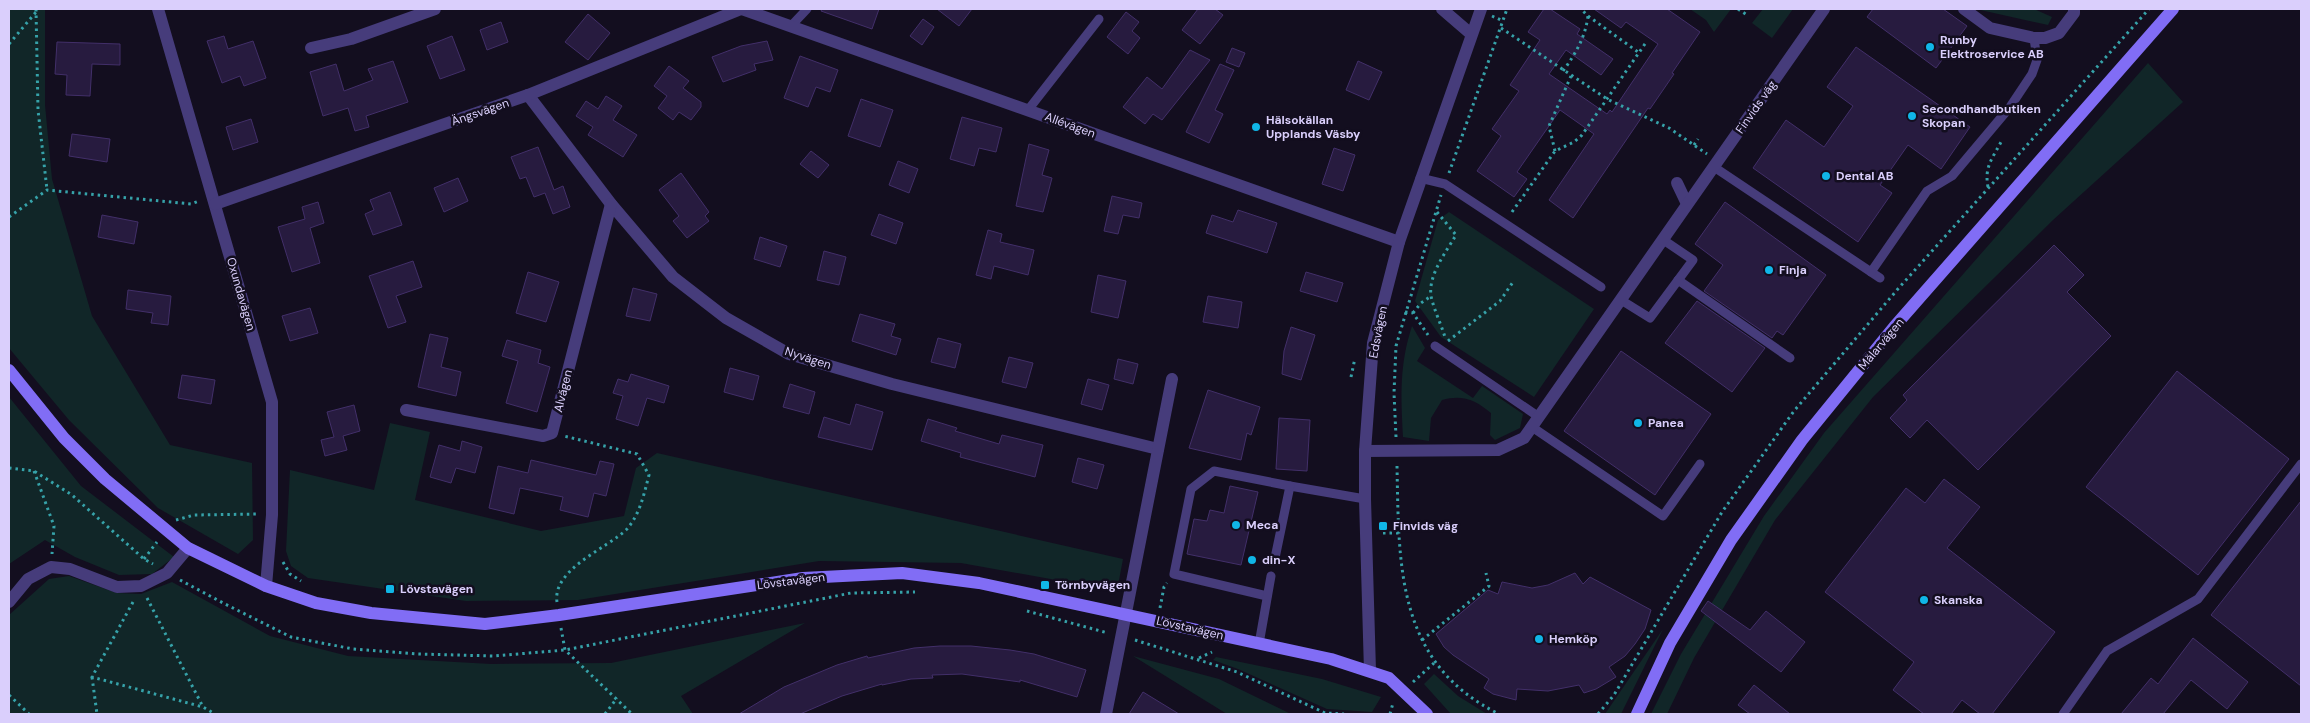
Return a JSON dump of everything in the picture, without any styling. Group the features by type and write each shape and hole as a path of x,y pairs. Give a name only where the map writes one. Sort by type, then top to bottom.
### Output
{"street":[{"name":"Oxundavägen","path":"158,9 272,402 272,515 266,586"},
{"path":"311,48 351,39 435,9"},
{"name":"Ängsvägen","path":"214,201 528,95 741,9"},
{"name":"Allévägen","path":"741,9 1399,242"},
{"path":"1442,9 1471,34"},
{"name":"Edsvägen","path":"1370,671 1365,451 1373,343 1399,242 1481,9"},
{"name":"Finvids väg","path":"1365,451 1498,450 1524,438 1824,9"},
{"path":"1964,9 1990,28 2040,38 2059,33 2074,13 2074,9"},
{"name":"Mälarvägen","path":"1637,714 1670,643 1731,540 1802,440 1894,327 2173,9"},
{"name":"Nyvägen","path":"528,95 611,204 672,277 726,318 789,354 892,384 1158,449"},
{"path":"1677,183 1687,204"},
{"name":"Alvägen","path":"552,433 611,204"},
{"name":"Lövstavägen","path":"9,370 64,438 105,479 188,548 266,586 316,603 371,613 484,624 559,616 803,578 902,573 979,583 1331,658 1389,678 1427,714"},
{"path":"1106,714 1172,378"},
{"path":"406,410 543,436 552,433"},
{"path":"9,602 28,578 51,567 70,569 117,587 141,586 168,573 188,548"}],"lane":[{"path":"791,26 807,9"},
{"path":"1028,110 1099,19"},
{"path":"1870,272 1927,191 1952,176 2010,107 2032,74 2037,60 2040,38"},
{"path":"1716,164 1880,278"},
{"path":"1420,178 1445,184 1601,287"},
{"path":"1621,300 1650,318 1693,260 1662,239"},
{"path":"1678,280 1790,358"},
{"path":"1435,346 1662,516 1700,464"},
{"path":"2063,714 2107,651 2198,599 2301,464"},
{"path":"1267,596 1174,574 1191,489 1214,471 1365,499"},
{"path":"1275,558 1290,486"},
{"path":"1259,644 1271,576"}],"path":[{"path":"1738,9 1747,15"},
{"path":"2125,37 2149,9"},
{"path":"36,10 38,110 47,190"},
{"path":"9,44 36,10"},
{"path":"1582,10 1638,52"},
{"path":"1563,71 1580,46 1586,32 1588,16"},
{"path":"1501,28 1607,99 1669,128 1694,145 1716,164"},
{"path":"1504,223 1555,151 1574,142 1582,135 1638,52 1647,42"},
{"path":"1555,151 1549,126 1571,76"},
{"path":"1988,188 1986,175 2003,132"},
{"path":"1694,145 1698,139"},
{"path":"9,217 47,190 190,204 214,201"},
{"path":"1436,211 1456,235 1441,259 1432,281 1431,296 1446,342"},
{"path":"1405,312 1413,313 1435,346 1446,342 1500,301 1514,282"},
{"path":"1413,313 1421,303 1431,296"},
{"path":"552,433 637,454 649,475 641,506 626,529 581,562 563,580 556,596 565,650 632,714"},
{"path":"9,468 34,471 72,495 144,559 225,604 291,636 352,649 418,654 494,656 565,650 851,593 919,591"},
{"path":"34,471 54,526 51,567"},
{"path":"1383,533 1398,533"},
{"path":"1422,640 1489,586 1486,573"},
{"path":"97,714 92,677 141,586"},
{"path":"141,586 203,708"},
{"path":"1025,610 1198,658 1237,672 1326,713 1344,714"},
{"path":"1198,658 1212,652"},
{"path":"1434,663 1459,688 1485,707 1499,714"},
{"path":"92,677 203,708 215,714"},
{"path":"9,695 29,714"},
{"path":"605,714 617,698"},
{"path":"1485,707 1489,714"}],"green space":[{"path":"9,9 45,9 45,105 52,179 92,316 170,445 252,463 253,540 238,554 158,508 69,420 9,348"},
{"path":"1690,9 1731,9 1714,32 1706,20"},
{"path":"1763,9 1793,9 1772,38 1752,23"},
{"path":"1976,9 2034,9 2052,17 2048,25"},
{"path":"2148,63 2183,102 2053,220 1873,397 1775,520 1694,658 1667,714 1651,714 1681,654 1764,516 1824,433"},
{"path":"1449,212 1594,309 1534,397 1441,337 1415,301 1438,220"},
{"path":"1412,326 1425,348 1417,361 1473,398 1482,386 1523,414 1520,428 1495,440 1490,435 1491,413 1468,399 1449,398 1442,400 1431,418 1429,441 1403,437 1403,368"},
{"path":"9,397 81,486 174,557 152,574 119,575 75,557 45,540 9,564"},
{"path":"390,423 430,432 415,500 541,531 624,516 636,468 657,453 1123,559 1117,591 961,563 819,561 578,600 466,601 308,578 291,566 286,551 290,470 374,490"},
{"path":"69,576 117,593 141,594 172,582 270,636 348,656 491,664 611,663 805,623 681,696 693,714 9,714 9,615 49,579"},
{"path":"1663,629 1621,714 1605,714"},
{"path":"1133,656 1219,679 1291,714 1227,714"},
{"path":"1216,657 1322,679 1381,697 1372,712 1327,709 1238,669 1213,660"},
{"path":"1434,674 1458,696 1487,714 1451,714 1424,684"}],"building":[{"path":"822,9 879,9 872,29 821,11"},
{"path":"937,9 972,9 959,26"},
{"path":"1198,9 1215,9 1223,15 1200,44 1182,30"},
{"path":"1544,9 1550,9 1580,29 1577,34 1613,59 1601,75 1566,50 1549,74 1607,114 1610,110 1612,112 1658,44 1626,22 1621,28 1594,9 1667,9 1700,32 1672,73 1674,74 1650,109 1648,108 1573,218 1549,200 1594,134 1560,110 1517,172 1527,179 1514,197 1477,171 1501,136 1492,129 1519,91 1510,85 1540,40 1528,32"},
{"name":"Runby Elektroservice AB","path":"1873,9 1943,9 1967,26 1936,68 1867,17"},
{"path":"1126,12 1139,22 1132,31 1140,38 1128,54 1107,37"},
{"path":"588,14 610,33 588,60 565,42"},
{"path":"923,19 934,27 922,45 910,36"},
{"path":"501,22 508,42 487,50 480,30"},
{"path":"224,36 228,49 253,41 266,78 244,86 240,76 222,83 207,41"},
{"path":"452,36 465,70 440,79 427,46"},
{"path":"767,41 773,60 754,64 756,70 723,82 712,57 741,46"},
{"path":"57,42 120,44 120,65 92,64 90,96 66,95 67,75 55,74"},
{"name":"Dental AB","path":"1856,47 1970,127 1941,169 1908,145 1880,185 1892,193 1858,242 1753,168 1786,120 1824,147 1853,106 1827,87"},
{"path":"1232,48 1245,53 1239,67 1226,62"},
{"path":"1190,50 1210,60 1162,120 1153,114 1145,124 1123,107 1147,77 1162,89"},
{"path":"800,56 838,70 830,92 816,87 808,107 784,98"},
{"path":"393,61 408,102 366,116 369,127 355,131 348,108 323,116 310,72 336,64 344,91 373,80 368,69"},
{"path":"1358,61 1382,72 1369,100 1346,90"},
{"path":"1220,64 1234,70 1215,110 1223,114 1209,143 1186,132"},
{"path":"669,66 689,81 683,88 701,102 701,107 691,120 679,112 673,120 658,108 667,96 654,86"},
{"path":"606,96 622,106 613,120 637,135 623,157 588,135 593,127 576,116 586,101 598,109"},
{"path":"861,99 893,110 880,147 848,136"},
{"path":"962,117 1002,128 996,152 979,148 974,166 950,159"},
{"path":"251,119 258,142 233,150 226,127"},
{"path":"72,134 110,139 107,162 69,156"},
{"path":"1029,144 1049,150 1042,175 1052,178 1043,212 1016,206"},
{"path":"538,147 554,190 563,186 570,207 553,214 545,193 534,197 526,177 520,179 511,157"},
{"path":"1334,148 1355,155 1343,191 1322,184"},
{"path":"811,151 829,165 818,178 800,164"},
{"path":"898,161 918,169 909,193 889,185"},
{"path":"681,173 709,212 705,216 709,221 687,238 673,221 679,216 659,190"},
{"path":"458,178 468,201 444,212 434,188"},
{"path":"390,192 402,225 373,235 365,214 374,210 370,200"},
{"path":"1112,196 1142,203 1139,218 1123,215 1118,234 1104,231"},
{"path":"318,202 324,223 310,228 320,263 292,272 278,227 305,219 302,207"},
{"name":"Finja","path":"1725,202 1826,275 1783,335 1777,331 1772,338 1704,291 1723,265 1695,244"},
{"path":"1238,210 1277,223 1267,253 1206,233 1212,215 1233,222"},
{"path":"879,214 903,223 896,244 871,235"},
{"path":"102,215 138,222 134,244 98,237"},
{"path":"988,230 1002,234 1000,242 1034,250 1028,275 994,266 991,279 976,275"},
{"path":"760,237 787,246 780,267 754,259"},
{"path":"2054,245 2084,275 2067,292 2111,336 1978,470 1927,420 1910,438 1890,418 1907,400 1903,395"},
{"path":"824,251 846,257 839,285 817,280"},
{"path":"413,261 422,287 396,296 406,322 388,328 369,276"},
{"path":"528,272 559,282 546,322 516,313"},
{"path":"1306,272 1343,283 1337,302 1300,291"},
{"path":"1098,275 1126,281 1118,318 1091,312"},
{"path":"633,288 657,294 650,321 626,316"},
{"path":"128,290 171,296 168,325 151,323 153,313 126,309"},
{"path":"1208,296 1242,302 1238,328 1203,322"},
{"path":"1697,301 1765,348 1732,392 1665,343"},
{"path":"310,308 318,333 290,341 282,316"},
{"path":"860,314 895,324 891,336 901,339 896,355 852,341"},
{"path":"1291,327 1315,335 1301,380 1282,374 1284,351"},
{"path":"430,334 448,338 441,367 461,372 456,396 418,387"},
{"path":"938,338 961,344 955,368 931,362"},
{"path":"507,340 541,350 538,363 550,367 537,412 506,403 518,361 502,356"},
{"name":"Panea","path":"1621,351 1711,414 1655,495 1564,431"},
{"path":"1009,357 1033,363 1026,388 1002,382"},
{"path":"1118,359 1138,364 1133,384 1114,379"},
{"path":"730,368 759,376 753,400 724,392"},
{"path":"2177,371 2289,459 2198,575 2086,487"},
{"path":"631,374 669,386 664,403 647,398 638,426 616,419 623,396 613,393 618,379 628,382"},
{"path":"182,375 215,380 211,404 178,398"},
{"path":"1088,379 1109,385 1102,410 1081,404"},
{"path":"790,384 815,392 809,414 783,407"},
{"path":"1208,390 1260,407 1251,435 1247,433 1241,460 1189,448"},
{"path":"856,404 883,412 872,450 818,437 824,417 850,425"},
{"path":"354,405 360,431 343,436 347,450 325,456 321,440 334,437 327,412"},
{"path":"1279,418 1310,420 1307,471 1276,469"},
{"path":"928,419 957,428 955,431 999,444 1002,435 1043,445 1035,477 960,457 961,453 921,441"},
{"path":"462,441 482,447 475,473 456,468 451,483 430,477 439,445 460,451"},
{"path":"1078,458 1104,465 1097,489 1072,482"},
{"path":"531,460 596,475 600,461 614,464 606,496 594,493 588,517 560,510 563,497 520,488 514,514 489,508 498,466 528,473"},
{"name":"Skanska","path":"1944,479 1980,507 1947,548 2055,632 1992,714 1980,714 1962,700 1951,714 1924,714 1893,690 1914,662 1825,592 1906,488 1925,503"},
{"path":"1230,486 1258,492 1241,565 1187,554 1194,519 1207,521 1210,510 1224,513"},
{"path":"2301,501 2301,686 2211,615"},
{"name":"Hemköp","path":"1575,573 1583,584 1590,577 1651,610 1645,629 1635,644 1625,656 1609,667 1616,677 1596,689 1584,693 1579,685 1548,691 1517,689 1516,700 1493,694 1484,688 1489,679 1453,655 1444,647 1436,634 1488,590 1498,594 1502,582 1532,588 1548,585"},
{"path":"1708,601 1750,630 1766,611 1805,642 1781,672 1701,611"},
{"path":"2193,638 2248,682 2227,709 2191,680 2163,714 2121,714 2151,678 2158,684"},
{"path":"971,646 1010,650 1034,654 1086,670 1077,697 1020,680 1020,682 962,674 932,675 933,678 911,679 882,684 842,696 800,714 739,714 784,687 837,665 867,656 868,658 914,648"},
{"path":"1754,685 1790,714 1750,714 1738,705"},
{"path":"1143,692 1179,714 1129,714"}],"place":[{"name":"Runby Elektroservice AB","path":"1930,47"},
{"name":"Secondhandbutiken Skopan","path":"1912,116"},
{"name":"Hälsokällan Upplands Väsby","path":"1256,127"},
{"name":"Dental AB","path":"1826,176"},
{"name":"Finja","path":"1769,270"},
{"name":"Panea","path":"1638,423"},
{"name":"Meca","path":"1236,525"},
{"name":"Finvids väg","path":"1383,526"},
{"name":"din-X","path":"1252,560"},
{"name":"Törnbyvägen","path":"1045,585"},
{"name":"Lövstavägen","path":"390,589"},
{"name":"Skanska","path":"1924,600"},
{"name":"Hemköp","path":"1539,639"}]}
